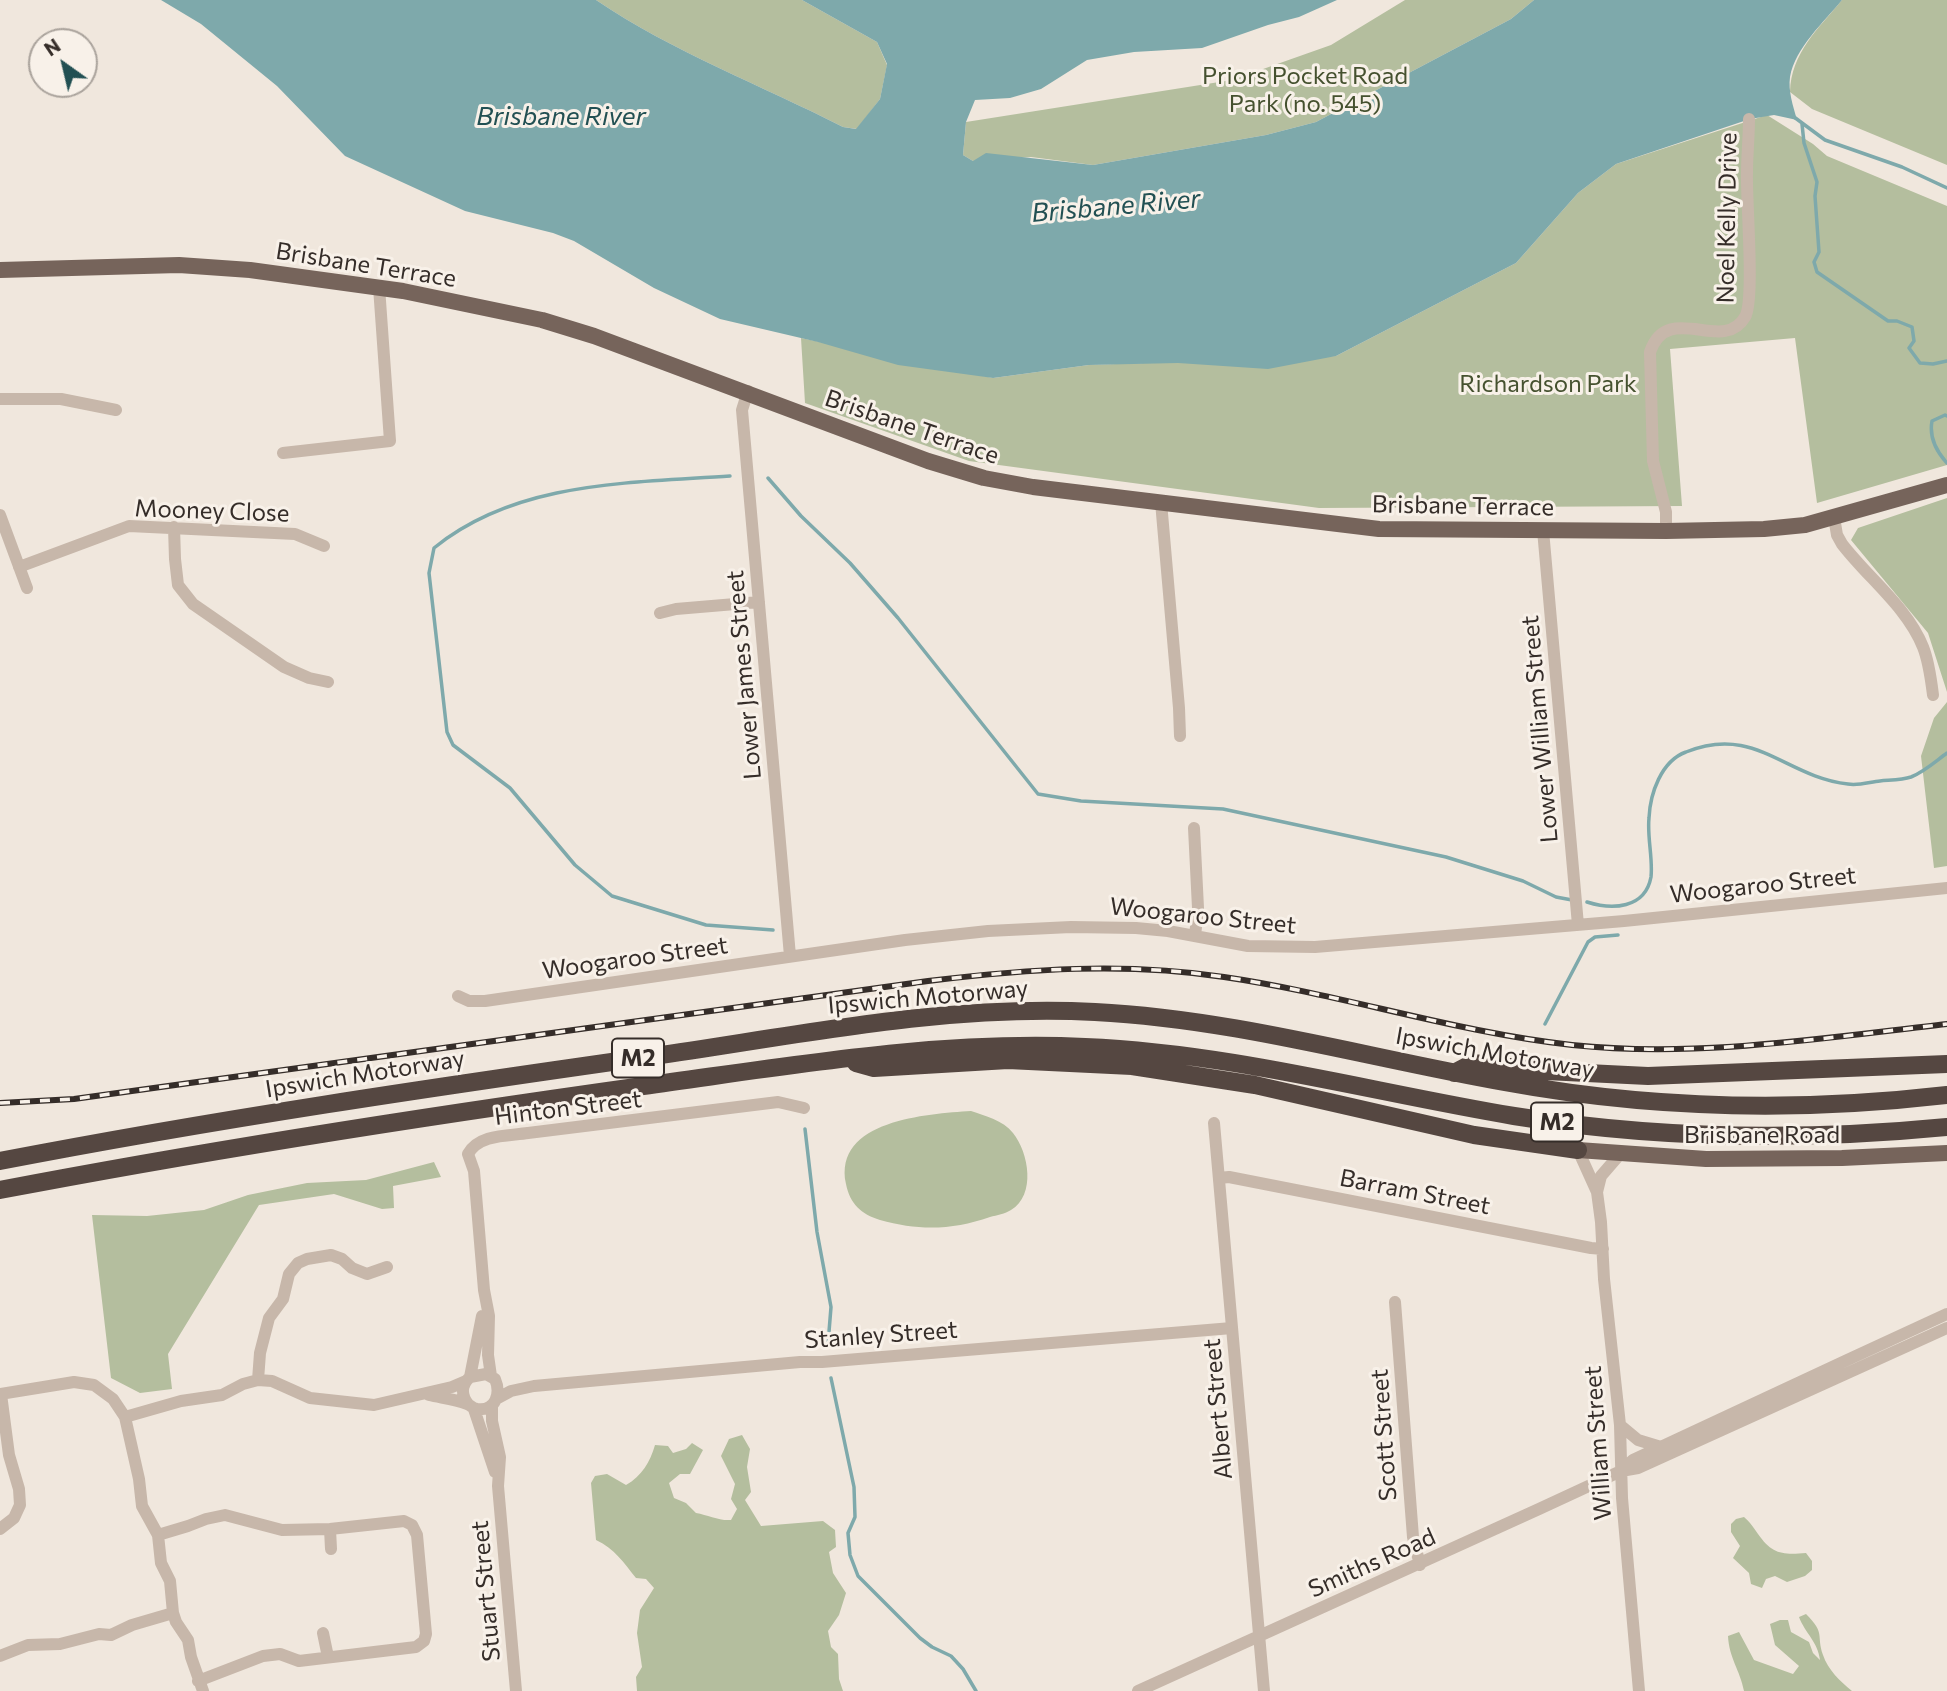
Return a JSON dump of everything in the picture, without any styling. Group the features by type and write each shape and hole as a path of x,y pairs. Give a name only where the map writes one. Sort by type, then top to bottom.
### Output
{"highway":[{"name":"Ipswich Motorway","path":"0,1161 340,1102 893,1020 984,1012 1077,1011 1180,1019 1312,1042 1454,1073 1563,1092 1695,1104 1841,1104 1947,1094"},
{"name":"M2","path":"0,1190 111,1168 349,1129 843,1059 1024,1045 1130,1049 1241,1063 1513,1116 1643,1131 1744,1136 1842,1135 1947,1126"},
{"path":"843,1059 874,1068 1008,1060 1132,1066 1255,1085 1474,1135 1578,1150"},
{"path":"1454,1073 1473,1063 1545,1071 1648,1076 1947,1064"}],"main road":[{"name":"Brisbane Terrace","path":"0,270 122,265 213,267 379,287 542,320 650,355 928,460 984,478 1032,487 1379,529 1665,531 1785,527 1834,517 1942,486"},
{"name":"Brisbane Road","path":"1578,1150 1742,1159 1883,1157 1947,1153"}],"street":[{"name":"Noel Kelly Drive","path":"1665,531 1666,512 1653,461 1650,352 1655,338 1666,330 1677,328 1727,331 1738,326 1747,315 1749,119"},
{"path":"283,453 390,441 379,287"},
{"name":"Lower James Street","path":"748,391 742,410 790,956"},
{"path":"0,398 61,398 116,410"},
{"path":"1161,502 1180,708 1180,736"},
{"path":"0,515 27,588"},
{"path":"1834,517 1840,541 1916,633 1927,660 1933,695"},
{"name":"Mooney Close","path":"19,567 129,526 295,534 324,545"},
{"path":"174,527 174,559 178,585 193,604 284,667 309,678 328,681"},
{"name":"Lower William Street","path":"1543,530 1578,925"},
{"path":"660,613 676,609 759,602"},
{"path":"1194,828 1198,908 1195,936"},
{"name":"Woogaroo Street","path":"458,996 469,1001 485,1001 951,934 1029,928 1136,928 1248,946 1315,947 1578,925 1947,888"},
{"name":"Hinton Street","path":"484,1290 474,1171 468,1154 487,1139 778,1102 803,1108"},
{"name":"Albert Street","path":"1214,1123 1264,1691"},
{"name":"William Street","path":"1578,1150 1597,1192 1620,1425 1621,1471 1639,1691"},
{"path":"1597,1192 1601,1175 1620,1154"},
{"name":"Barram Street","path":"1219,1178 1229,1177 1603,1249"},
{"path":"258,1380 260,1353 270,1318 283,1299 289,1274 298,1263 331,1255 367,1274 387,1267"},
{"path":"423,1394 471,1407 495,1402 499,1392 488,1355 489,1316 484,1290"},
{"path":"471,1407 463,1394 481,1328 484,1290"},
{"name":"Scott Street","path":"1395,1302 1413,1536 1420,1564"},
{"name":"Smiths Road","path":"1621,1471 1633,1460 1777,1394 1843,1360 1947,1314"},
{"name":"Stanley Street","path":"495,1402 511,1391 534,1386 1232,1328"},
{"name":"Smiths Road","path":"1138,1691 1621,1471 1638,1468 1947,1328"},
{"path":"125,1417 181,1401 222,1395 258,1380 272,1381 310,1398 374,1405 452,1387 480,1374 493,1378"},
{"name":"Stanley Street","path":"493,1378 510,1384 534,1386"},
{"path":"0,1529 14,1518 20,1504 19,1489 9,1455 1,1394 74,1382 94,1385 113,1399 125,1417 139,1479 142,1506 158,1535 161,1563 170,1581 173,1613 188,1640 201,1686 263,1656 280,1654 299,1661 416,1647 424,1641 426,1634 417,1535 412,1525 404,1521 282,1530 225,1515 206,1518 158,1535"},
{"name":"Stuart Street","path":"495,1402 492,1421 500,1457 498,1486 516,1691"},
{"name":"Stuart Street","path":"471,1407 498,1486"},
{"path":"1620,1425 1638,1440 1661,1447"},
{"path":"330,1528 331,1549"},
{"path":"0,1656 28,1645 60,1644 99,1634 111,1636 132,1625 173,1613"},
{"path":"323,1633 328,1657"}],"green space":[{"path":"596,0 802,0 877,42 887,65 880,99 857,129 843,127 686,52"},
{"name":"Priors Pocket Road Park (no. 545)","path":"1405,0 1534,0 1511,19 1316,122 1266,135 1093,165 1031,157 973,161 963,155 966,122 1232,80 1331,45"},
{"path":"1842,0 1947,0 1947,165 1812,109 1790,92 1795,65 1807,42"},
{"name":"Richardson Park","path":"1767,115 1827,156 1947,206 1947,465 1817,503 1795,338 1670,349 1682,506 1319,508 969,461 805,403 801,338 993,378 1089,365 1336,356 1516,263 1578,193 1616,164"},
{"path":"1947,498 1947,692 1928,633 1851,540 1858,528"},
{"path":"1947,702 1947,866 1934,868 1921,756 1934,718"},
{"path":"971,1111 1004,1125 1019,1141 1026,1162 1027,1184 1019,1203 1011,1210 949,1227 922,1227 880,1220 867,1215 854,1203 846,1184 846,1163 854,1146 868,1134 909,1119"},
{"path":"434,1162 441,1177 393,1186 394,1208 382,1209 334,1194 259,1205 168,1354 172,1389 140,1393 111,1378 92,1215 147,1216 204,1210 248,1195 307,1183 366,1180"},
{"path":"742,1435 750,1449 747,1467 751,1492 745,1500 761,1526 823,1521 835,1530 836,1547 829,1552 833,1573 846,1593 839,1615 828,1631 831,1647 838,1654 839,1679 843,1691 637,1691 636,1677 642,1667 637,1633 640,1610 654,1588 646,1579 636,1578 614,1552 596,1540 591,1483 595,1476 607,1474 626,1485 645,1468 655,1445 668,1446 673,1453 686,1449 692,1443 703,1450 690,1474 680,1474 669,1483 674,1498 686,1503 696,1513 731,1520 737,1509 731,1499 735,1484 721,1456 729,1439"},
{"path":"1744,1517 1763,1541 1778,1552 1806,1553 1812,1561 1812,1570 1805,1576 1787,1582 1775,1576 1766,1579 1762,1588 1751,1584 1749,1573 1733,1558 1740,1546 1731,1532 1731,1524"},
{"path":"1806,1614 1818,1630 1828,1666 1852,1691 1744,1691 1730,1651 1728,1636 1739,1632 1754,1660 1793,1674 1799,1666 1775,1645 1770,1624 1788,1620 1791,1632 1809,1642 1813,1653 1820,1660 1817,1648 1799,1617"}],"water":[{"name":"Brisbane River","path":"161,0 596,0 686,52 843,127 856,129 880,99 887,64 877,42 802,0 1337,0 1299,17 1202,48 1134,52 1087,60 1041,89 1010,98 975,100 966,122 963,155 973,161 986,153 1093,165 1266,135 1316,122 1511,19 1534,0 1842,0 1811,36 1793,66 1790,88 1797,120 1774,115 1750,119 1616,164 1578,193 1516,263 1336,356 1268,369 1178,363 1089,365 993,378 898,365 818,342 720,319 654,288 574,241 553,233 465,211 345,156 277,86 201,24"}],"waterway":[{"path":"1794,117 1825,140 1902,167 1947,188"},
{"path":"1802,124 1804,143 1817,182 1815,196 1819,252 1814,262 1817,272 1888,321 1897,321 1912,327 1914,341 1909,348 1920,363 1947,361"},
{"path":"1947,416 1932,421 1931,427 1934,443 1947,463"},
{"path":"730,476 614,484 537,498 501,509 466,526 434,548 429,573 447,732 453,745 510,788 575,865 612,896 706,925 773,930"},
{"path":"768,478 801,516 850,563 898,618 1038,794 1081,801 1223,809 1446,857 1523,881 1556,897 1572,900"},
{"path":"1587,902 1607,906 1626,904 1642,896 1648,888 1651,877 1649,825 1652,799 1658,779 1677,756 1686,752 1710,745 1732,744 1751,748 1826,779 1856,785 1911,777 1947,753"},
{"path":"1545,1024 1588,942 1595,937 1618,935"},
{"path":"805,1129 817,1232 831,1307 828,1344"},
{"path":"831,1378 854,1487 855,1517 848,1533 850,1555 858,1576 920,1638 951,1656 963,1669 976,1691"}],"railway":[{"path":"0,1103 74,1099 928,981 1076,969 1150,970 1224,977 1528,1039 1619,1048 1760,1045 1947,1024"}]}
